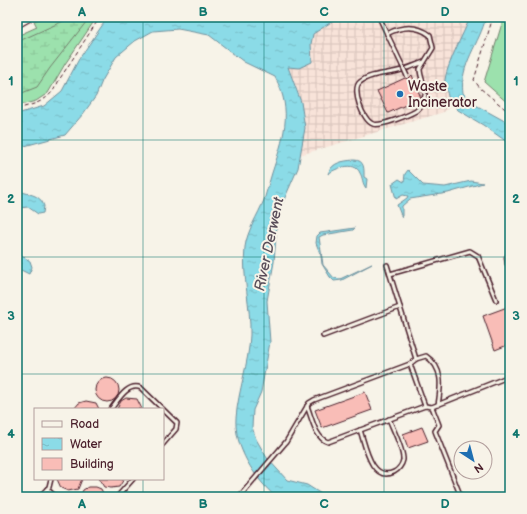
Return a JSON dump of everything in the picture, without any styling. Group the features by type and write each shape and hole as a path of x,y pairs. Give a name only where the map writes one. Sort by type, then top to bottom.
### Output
{"street":[{"path":"17,25 24,19 31,17"}],"lane":[{"path":"379,17 407,76"},
{"path":"387,34 403,28 412,27 422,28 430,35 433,48 431,54 420,69 425,95 420,106 407,115 383,124 375,125 369,122 362,114 356,88 358,83 369,78 424,62"},
{"path":"390,274 470,251 478,256 496,300"},
{"path":"387,265 416,358"},
{"path":"323,336 400,307"},
{"path":"239,497 286,442 307,406 314,400 410,364 416,358 426,356 436,365 440,379 441,388 438,405"},
{"path":"410,364 425,406"},
{"path":"307,406 318,435 324,440 332,441 425,406 432,407 438,405 510,376"},
{"path":"112,408 128,389 135,386 141,388 162,408"},
{"path":"432,407 439,425 435,431 461,497"},
{"path":"164,410 177,423 176,429 164,443"},
{"path":"360,430 375,469 384,474 394,472 401,466 403,458 389,419"},
{"path":"39,497 47,489 51,480"},
{"path":"117,497 132,480"},
{"path":"47,489 56,497"}],"path":[{"path":"17,109 42,101 54,91 100,17"},
{"path":"493,17 474,80 480,88 510,113"}],"shaded area":[{"path":"339,17 470,17 446,75 445,87 449,101 452,105 444,112 300,155 304,123 298,92 288,67 295,68 312,62 311,44 313,34"}],"green space":[{"path":"45,17 97,17 65,64 48,93 36,101 17,106 17,36 37,27 34,21"},
{"path":"72,17 90,17 37,87 17,95 17,42"},
{"path":"504,17 510,17 510,105 484,82"}],"water":[{"name":"River Derwent","path":"108,17 339,17 313,34 311,44 312,62 299,68 288,67 301,102 305,128 298,168 279,211 277,221 274,262 267,301 270,342 261,392 253,410 252,427 256,439 267,458 287,480 307,485 326,497 276,497 268,490 247,462 238,440 236,429 237,408 248,356 250,335 244,258 245,247 250,229 264,200 280,149 285,125 284,102 281,90 275,77 244,62 209,35 178,29 153,31 135,41 116,57 102,81 96,96 65,135 17,148 17,114 44,106 62,91 79,59"},
{"path":"470,17 486,17 464,73 463,93 472,103 510,124 510,144 458,110 449,101 445,86 447,71"},
{"path":"358,160 362,163 364,177 367,179 366,188 360,173 354,167 349,166 339,168 328,174 332,167 338,163"},
{"path":"408,170 423,185 445,187 471,181 483,183 448,193 410,199 402,206 402,218 397,205 408,196 403,195 396,199 392,184 399,179 404,182 405,174"},
{"path":"17,190 40,199 44,206 43,213 38,214 28,207 18,208"},
{"path":"355,228 353,230 319,237 323,265 334,278 340,279 372,264 342,280 334,281 322,264 321,256 316,243 317,236 320,233"},
{"path":"17,253 30,261 32,267 29,274 21,270 17,273"}],"building":[{"name":"Waste Incinerator","path":"412,75 421,98 388,113 377,91 405,78 408,79"},
{"path":"510,247 510,271 505,265 504,257"},
{"path":"510,306 510,344 495,350 483,316"},
{"path":"107,378 116,381 119,390 116,399 107,402 98,399 95,390 98,381"},
{"path":"365,392 372,410 322,428 315,410"},
{"path":"126,398 137,399 142,408 118,408 121,401"},
{"path":"86,401 96,403 98,408 75,408 79,403"},
{"path":"422,427 428,441 408,448 403,434"},
{"path":"57,480 82,480 78,489 68,491 61,488"},
{"path":"100,480 123,480 119,487 104,487"},
{"path":"88,487 96,487 101,489 105,497 80,497 83,490"}],"place":[{"name":"Waste Incinerator","path":"400,94"}]}
